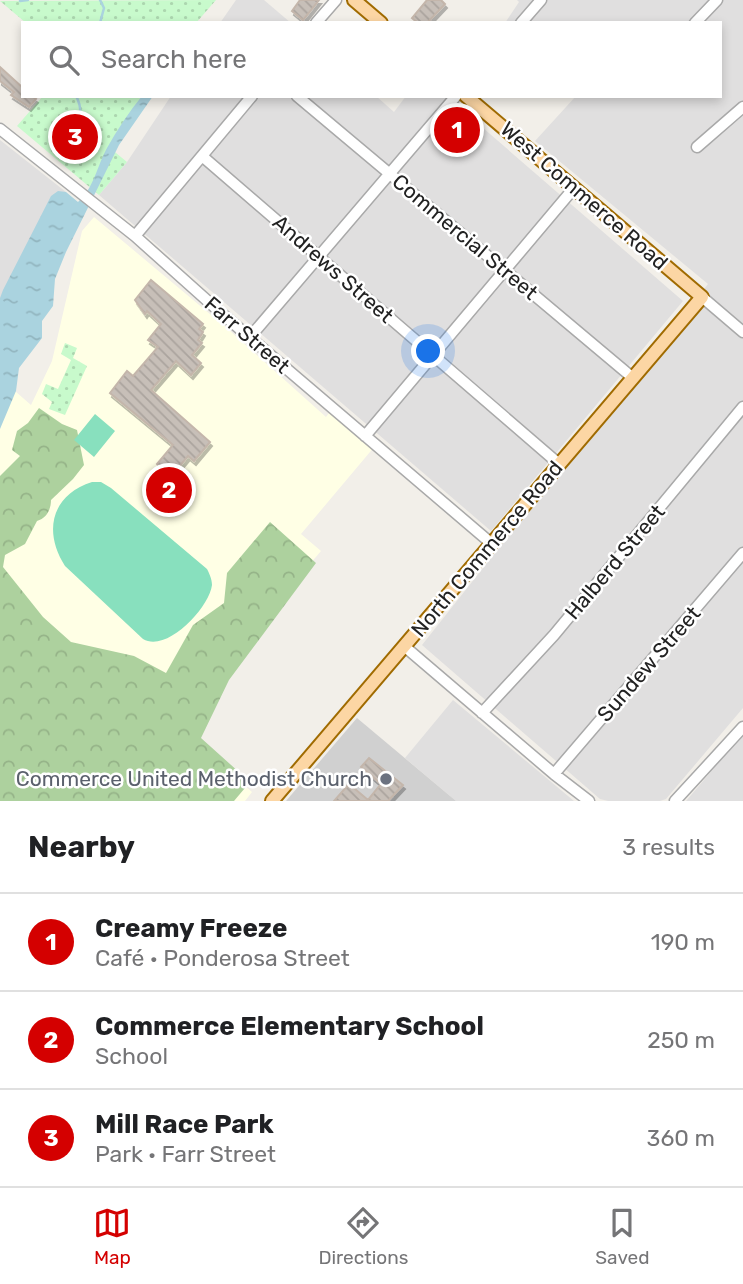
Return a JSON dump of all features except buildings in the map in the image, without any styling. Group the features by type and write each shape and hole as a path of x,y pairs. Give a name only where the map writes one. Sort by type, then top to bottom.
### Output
{"main road":[{"path":"354,0 379,21"},
{"name":"West Commerce Road","path":"468,98 702,297"},
{"name":"North Commerce Road","path":"272,801 702,297"}],"street":[{"path":"318,21 336,0"},
{"path":"523,21 541,0"},
{"path":"697,21 717,0"},
{"path":"135,236 250,98"},
{"name":"Commercial Street","path":"299,98 633,378"},
{"path":"250,337 454,98"},
{"path":"697,147 743,107"},
{"name":"Farr Street","path":"1,131 135,236 492,544"},
{"name":"Andrews Street","path":"202,156 559,464"},
{"path":"365,436 574,188"},
{"path":"702,297 743,332"},
{"name":"Halberd Street","path":"482,713 554,635 743,407"},
{"name":"Sundew Street","path":"554,774 743,553"},
{"path":"404,646 589,801"},
{"path":"675,801 743,727"}],"shaded area":[{"path":"236,0 264,0 289,21 221,21"},
{"path":"517,0 743,0 743,708 666,799 660,801 600,799 422,645 708,284 535,141 574,98 722,98 722,21 506,21 519,2"},
{"path":"170,98 378,98 394,112 404,98 448,98 683,301 491,531 99,195 127,162"},
{"path":"0,140 66,192 0,337"},
{"path":"94,217 229,330 326,417 332,409 375,446 301,534 321,551 173,724 252,792 245,801 0,801 0,378 31,405 52,361 82,231"},
{"path":"453,700 574,801 456,801 405,758"},
{"path":"357,718 456,801 286,801"},
{"path":"743,734 743,801 686,801"}],"green space":[{"path":"216,0 198,21 24,21 0,1"},
{"path":"41,98 146,98 110,148 127,162 99,195 17,126"},
{"path":"65,343 77,348 73,358 87,366 65,415 49,409 52,402 42,394 46,384 58,389 71,360 61,354"},
{"path":"39,408 62,424 77,430 84,465 51,500 48,513 37,521 25,544 5,555 3,567 43,617 71,642 134,656 166,673 193,625 224,603 227,573 270,522 316,563 229,680 201,738 250,782 234,801 0,801 0,476 20,456 12,450 17,431 28,423"},
{"path":"95,414 115,431 94,457 74,440"},
{"path":"92,482 101,482 111,488 209,572 212,585 203,605 185,626 163,640 153,642 143,639 65,566 58,553 53,528 60,505 78,488"}],"water":[{"path":"141,98 152,98 119,145 66,252 55,279 53,306 42,321 42,338 19,368 16,391 0,429 0,298 3,290 51,196 58,191 66,192 78,202 92,184 111,141"}],"waterway":[{"path":"20,1 28,0"},
{"path":"100,0 104,8 101,21"},
{"path":"57,146 62,149 64,155 76,135 80,119 77,98"}],"place":[{"name":"Creamy Freeze","path":"457,130"},
{"name":"Mill Race Park","path":"75,137"},
{"name":"Commerce Elementary School","path":"169,490"},
{"name":"Commerce United Methodist Church","path":"386,779"}]}
